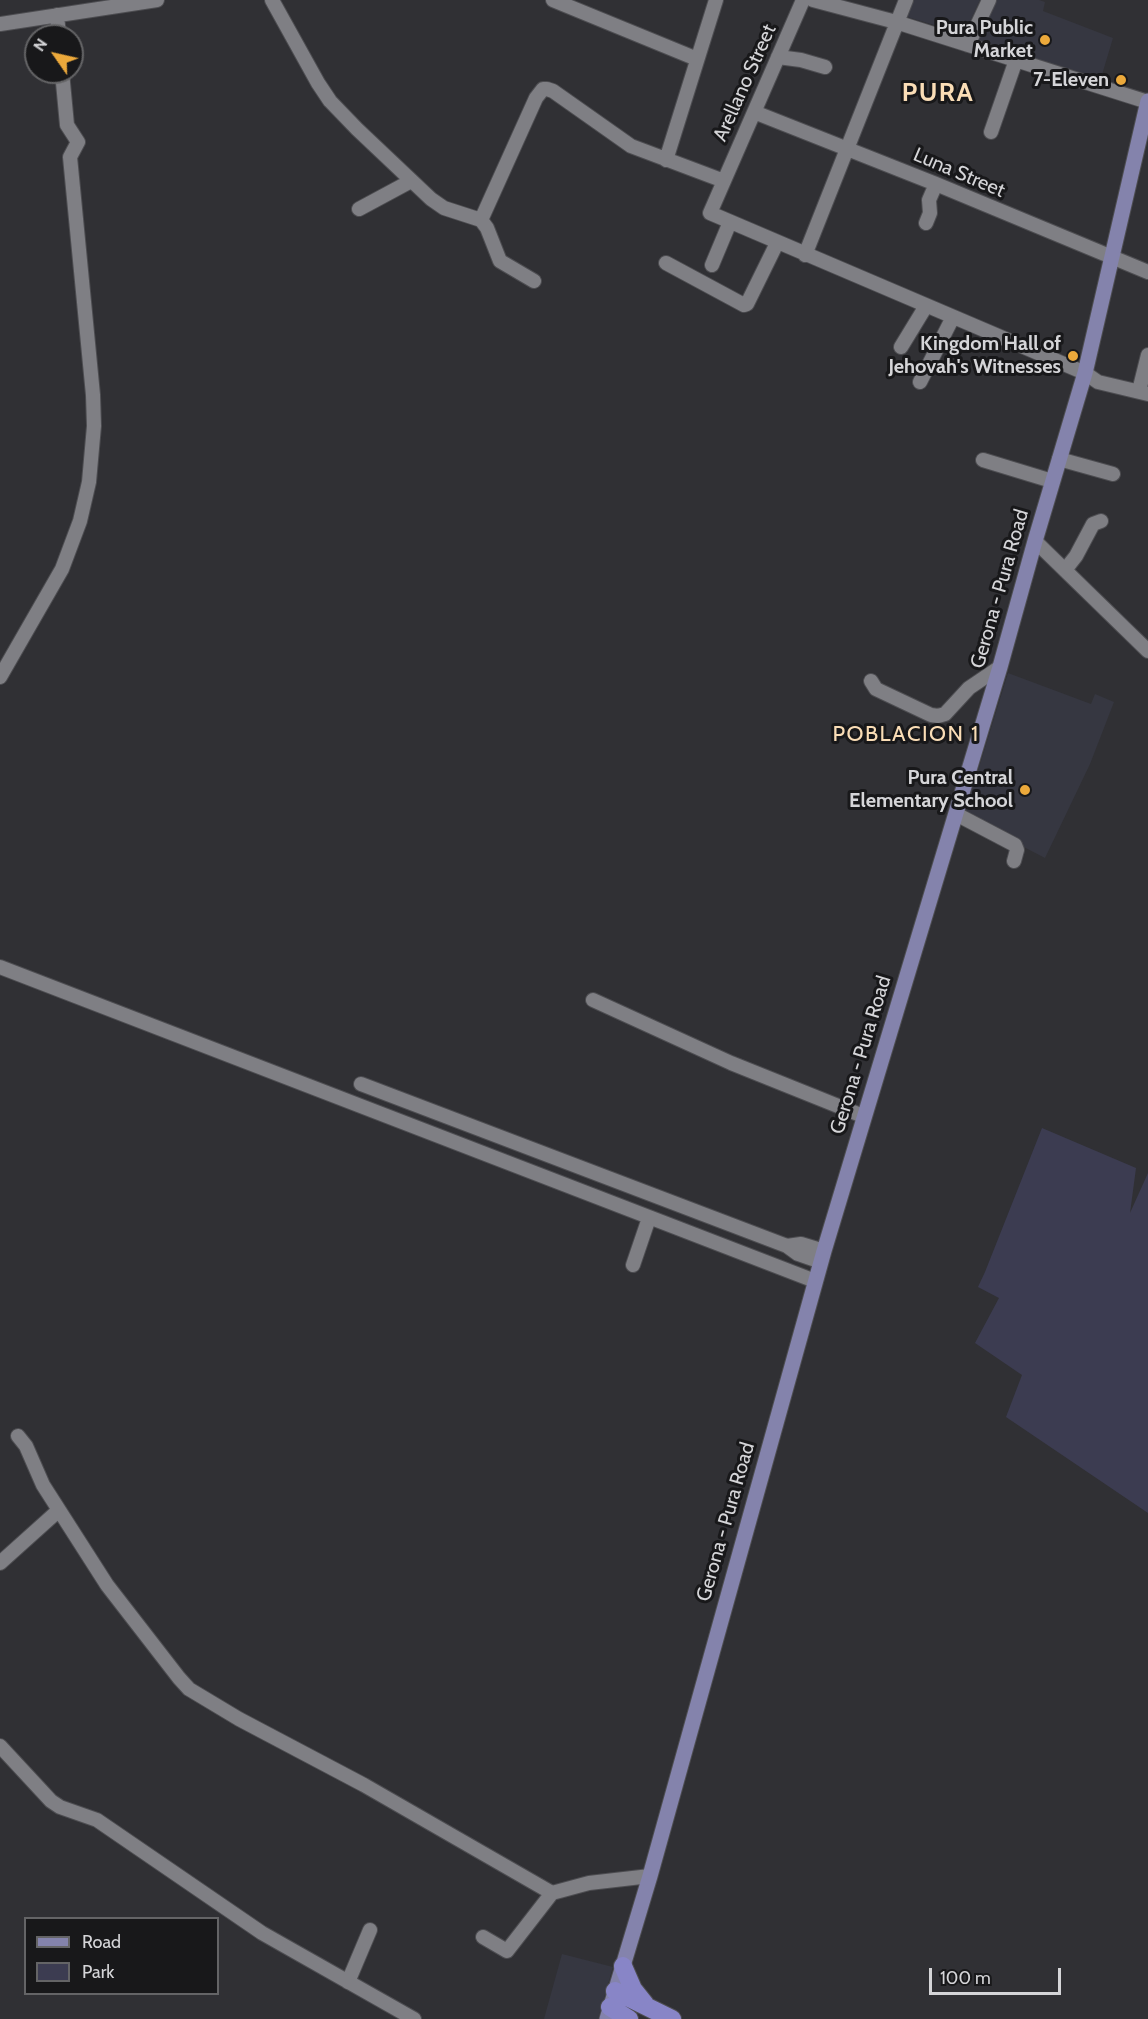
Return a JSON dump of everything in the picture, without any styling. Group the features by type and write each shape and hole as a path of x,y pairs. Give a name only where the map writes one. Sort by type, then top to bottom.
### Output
{"highway":[{"path":"623,1966 633,1989 648,2008"},
{"path":"610,2006 648,2008 672,2019"},
{"path":"610,2006 629,2019"}],"main road":[{"name":"Gerona - Pura Road","path":"610,2006 650,1876 822,1256 1000,667 1085,373 1148,101"}],"street":[{"path":"0,24 157,0"},
{"path":"272,0 292,39 330,101 411,181 444,208 481,220 488,228 500,261 534,281"},
{"path":"553,0 697,59"},
{"path":"666,160 716,0"},
{"name":"Arellano Street","path":"730,222 710,213 803,0"},
{"path":"813,0 896,22 1148,101"},
{"path":"805,255 906,0"},
{"path":"968,45 989,0"},
{"path":"57,15 58,24"},
{"path":"778,57 801,60 825,67"},
{"path":"991,132 1017,60"},
{"path":"0,677 62,569 80,522 89,482 94,426 93,395 70,157 78,142 67,125 63,84"},
{"path":"481,220 536,98 543,90 553,91 632,146 724,181"},
{"name":"Luna Street","path":"754,112 1148,272"},
{"path":"359,209 411,181"},
{"path":"926,223 930,213 929,200 936,184"},
{"path":"712,265 730,222 1085,373 1098,382 1143,393 1148,355"},
{"path":"666,263 744,305 747,304 777,243"},
{"path":"901,347 926,306"},
{"path":"920,382 953,317"},
{"path":"1059,459 1113,474"},
{"path":"983,460 1052,481"},
{"path":"1065,570 1080,549 1093,524 1101,521"},
{"path":"1035,540 1148,651"},
{"path":"871,681 876,689 931,715 938,716 945,714 969,688 1000,667"},
{"path":"956,814 1015,846 1017,850 1014,861"},
{"path":"0,967 56,990 218,1049 815,1281"},
{"path":"593,1000 731,1063 863,1116"},
{"path":"361,1084 787,1245 801,1244 822,1256"},
{"path":"633,1265 649,1218"},
{"path":"18,1437 26,1446 39,1478 106,1585 189,1689 238,1719 364,1785 552,1893"},
{"path":"0,1563 59,1510"},
{"path":"0,1746 51,1801 60,1807 97,1820 262,1934 414,2019"},
{"path":"483,1937 507,1952 552,1893 582,1884 650,1876"},
{"path":"348,1982 370,1930"}],"shaded area":[{"path":"911,0 980,0 964,34 904,16"},
{"name":"Pura Public Market","path":"993,0 1039,0 1045,2 1043,11 1113,38 1101,78 977,42"},
{"name":"Pura Central Elementary School","path":"1008,673 1091,704 1095,694 1114,702 1090,764 1045,858 964,816"},
{"path":"562,1954 613,1967 598,2019 544,2019"}],"green space":[{"path":"1042,1128 1136,1168 1130,1213 1148,1173 1148,1513 1006,1417 1022,1375 975,1343 999,1298 978,1287"}],"place":[{"name":"Pura Public Market","path":"1045,40"},
{"name":"7-Eleven","path":"1121,80"},
{"name":"Kingdom Hall of Jehovah's Witnesses","path":"1073,356"},
{"name":"Pura Central Elementary School","path":"1025,790"}],"district":[{"name":"PURA","path":"938,93"},
{"name":"POBLACION 1","path":"906,735"}]}
